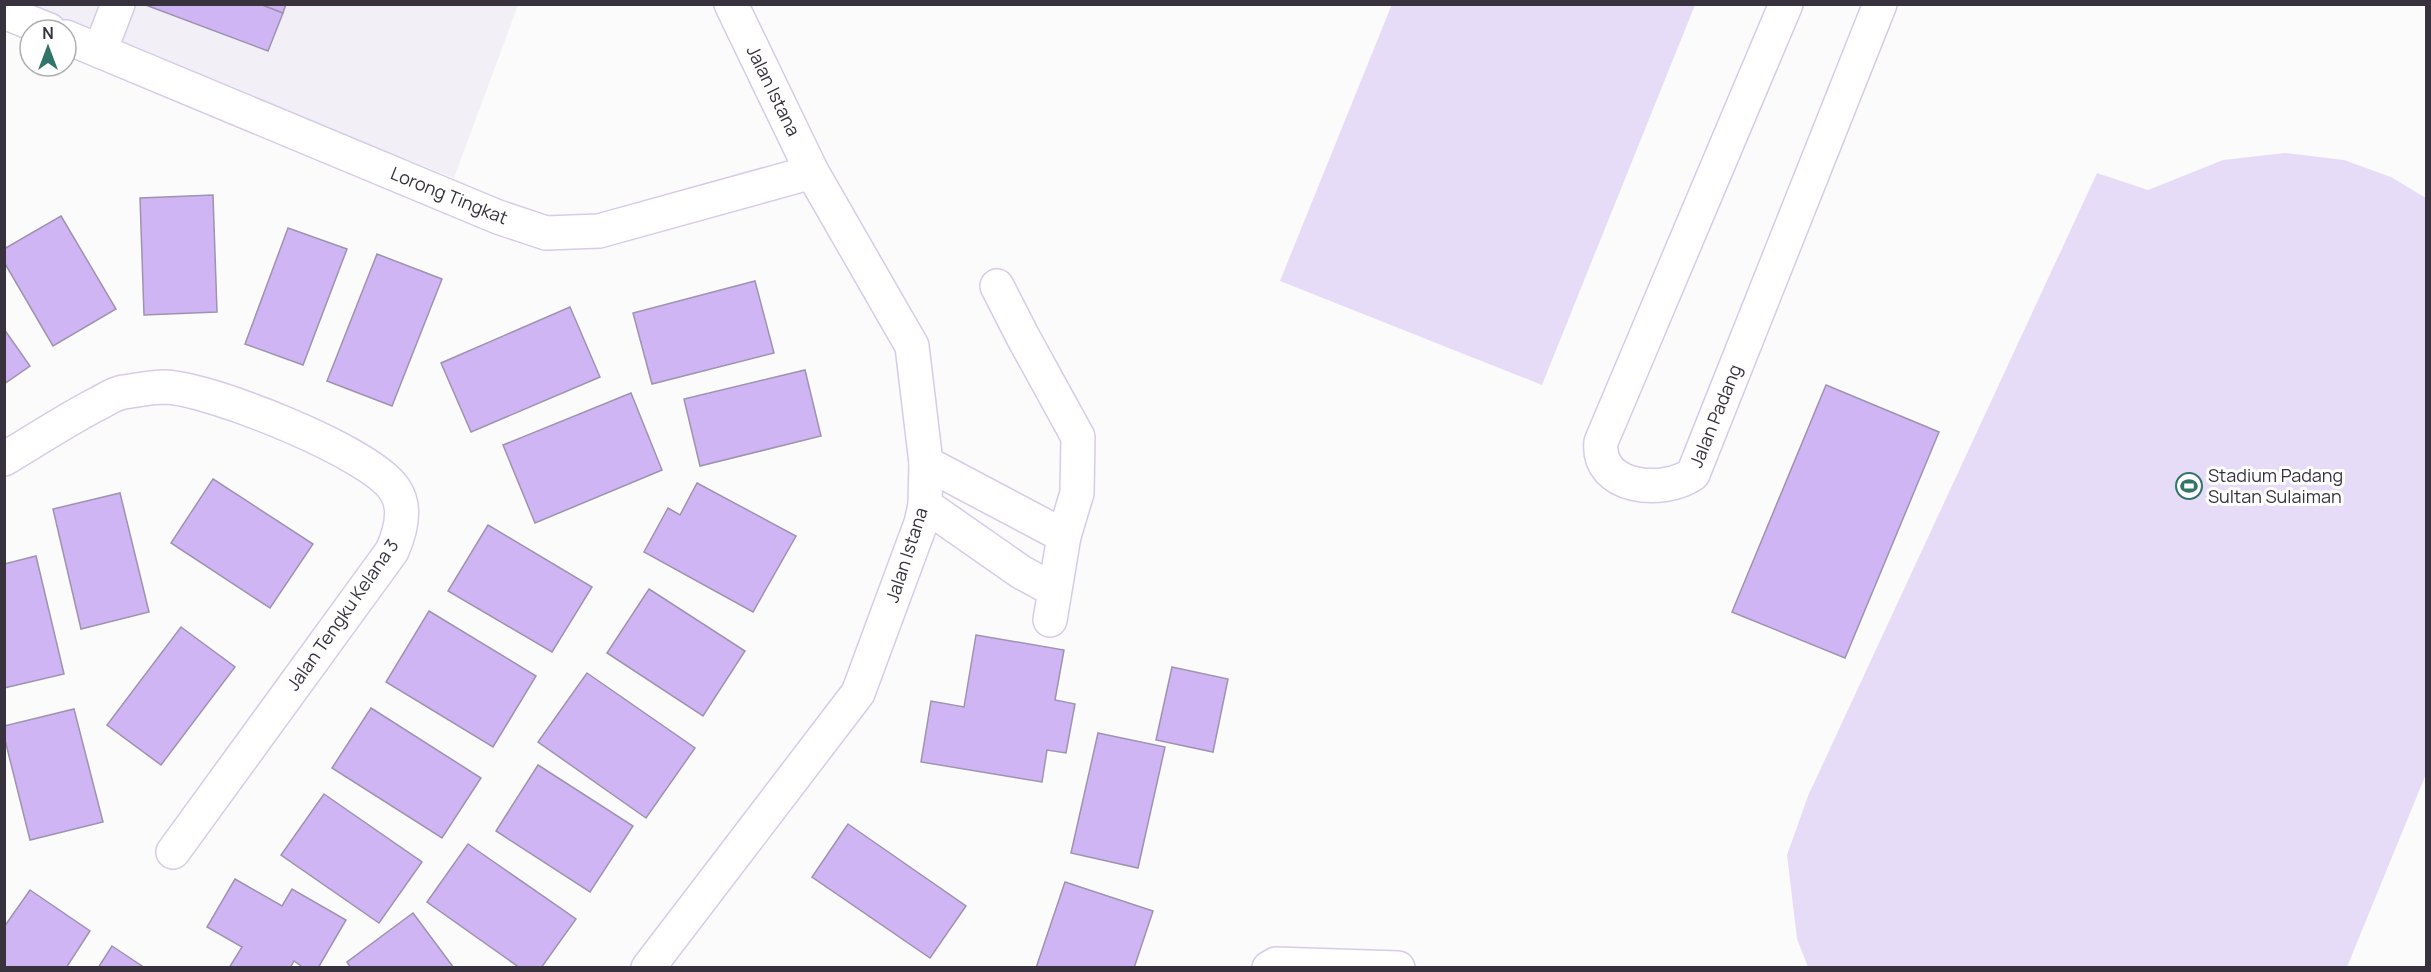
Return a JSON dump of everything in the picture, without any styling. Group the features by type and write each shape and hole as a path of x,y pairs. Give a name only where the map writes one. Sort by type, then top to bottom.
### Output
{"street":[{"path":"100,51 118,4"},
{"name":"Jalan Istana","path":"648,968 858,693 921,523 925,505 926,463 912,346 812,172 731,4"},
{"name":"Jalan Padang","path":"1786,4 1601,442 1600,454 1603,464 1609,472 1631,483 1671,485 1693,474 1880,4"},
{"path":"4,12 19,18"},
{"name":"Lorong Tingkat","path":"78,42 498,217 546,233 599,231 812,172"},
{"path":"925,505 1021,572 1052,605 1064,536 1077,493 1078,437 997,286"},
{"name":"Jalan Tengku Kelana 3","path":"4,459 120,392 165,387 213,396 307,432 386,477 397,492 401,516 399,534 392,551 173,852"},
{"path":"926,463 1064,536"},
{"path":"1269,968 1276,964 1398,968"}],"shaded area":[{"path":"1392,4 1695,5 1542,385 1280,281"},
{"path":"18,5 518,5 454,178 78,29 78,18 51,18"},
{"name":"Stadium Padang Sultan Sulaiman","path":"2285,153 2344,160 2391,177 2426,198 2426,774 2347,967 1808,967 1797,939 1787,855 1808,796 2097,173 2148,190 2223,160"}],"building":[{"path":"143,4 260,4 283,13 268,51"},
{"path":"260,4 286,4 283,13"},
{"path":"213,195 217,312 144,315 140,198"},
{"path":"61,216 116,309 53,346 4,262 4,249"},
{"path":"288,228 347,249 303,365 245,344"},
{"path":"377,254 442,279 392,406 327,381"},
{"path":"755,281 774,353 652,384 633,313"},
{"path":"570,307 600,377 471,432 441,363"},
{"path":"4,329 30,366 4,384"},
{"path":"805,370 821,436 700,466 684,399"},
{"path":"1826,385 1939,432 1845,658 1732,612"},
{"path":"631,393 662,470 535,523 503,445"},
{"path":"213,479 313,544 270,608 171,543"},
{"path":"697,483 796,536 753,612 644,552 668,508 680,515"},
{"path":"120,493 149,612 81,629 53,509"},
{"path":"488,525 592,587 552,652 448,591"},
{"path":"36,556 64,674 4,688 4,564"},
{"path":"649,589 745,651 703,716 607,653"},
{"path":"429,611 536,676 493,747 386,682"},
{"path":"181,627 235,667 161,765 107,725"},
{"path":"976,635 1064,650 1055,700 1075,704 1066,753 1047,750 1042,782 921,762 931,701 964,707"},
{"path":"1172,667 1228,679 1213,752 1156,740"},
{"path":"587,673 695,748 646,818 538,742"},
{"path":"371,708 481,778 442,838 332,768"},
{"path":"74,709 103,822 30,840 4,736 4,726"},
{"path":"1098,733 1165,747 1138,868 1071,853"},
{"path":"538,765 633,826 590,892 496,831"},
{"path":"324,794 422,862 379,923 281,855"},
{"path":"848,824 966,906 930,958 812,877"},
{"path":"468,844 576,919 541,968 520,968 427,902"},
{"path":"235,879 282,906 292,889 346,920 318,968 304,968 294,961 290,968 229,968 242,947 207,927"},
{"path":"1065,882 1153,911 1134,968 1036,968"},
{"path":"30,890 90,931 66,968 4,968 4,927"},
{"path":"413,913 454,968 351,968 347,962"},
{"path":"112,946 145,968 98,968"}],"place":[{"name":"Stadium Padang Sultan Sulaiman","path":"2189,486"}]}
